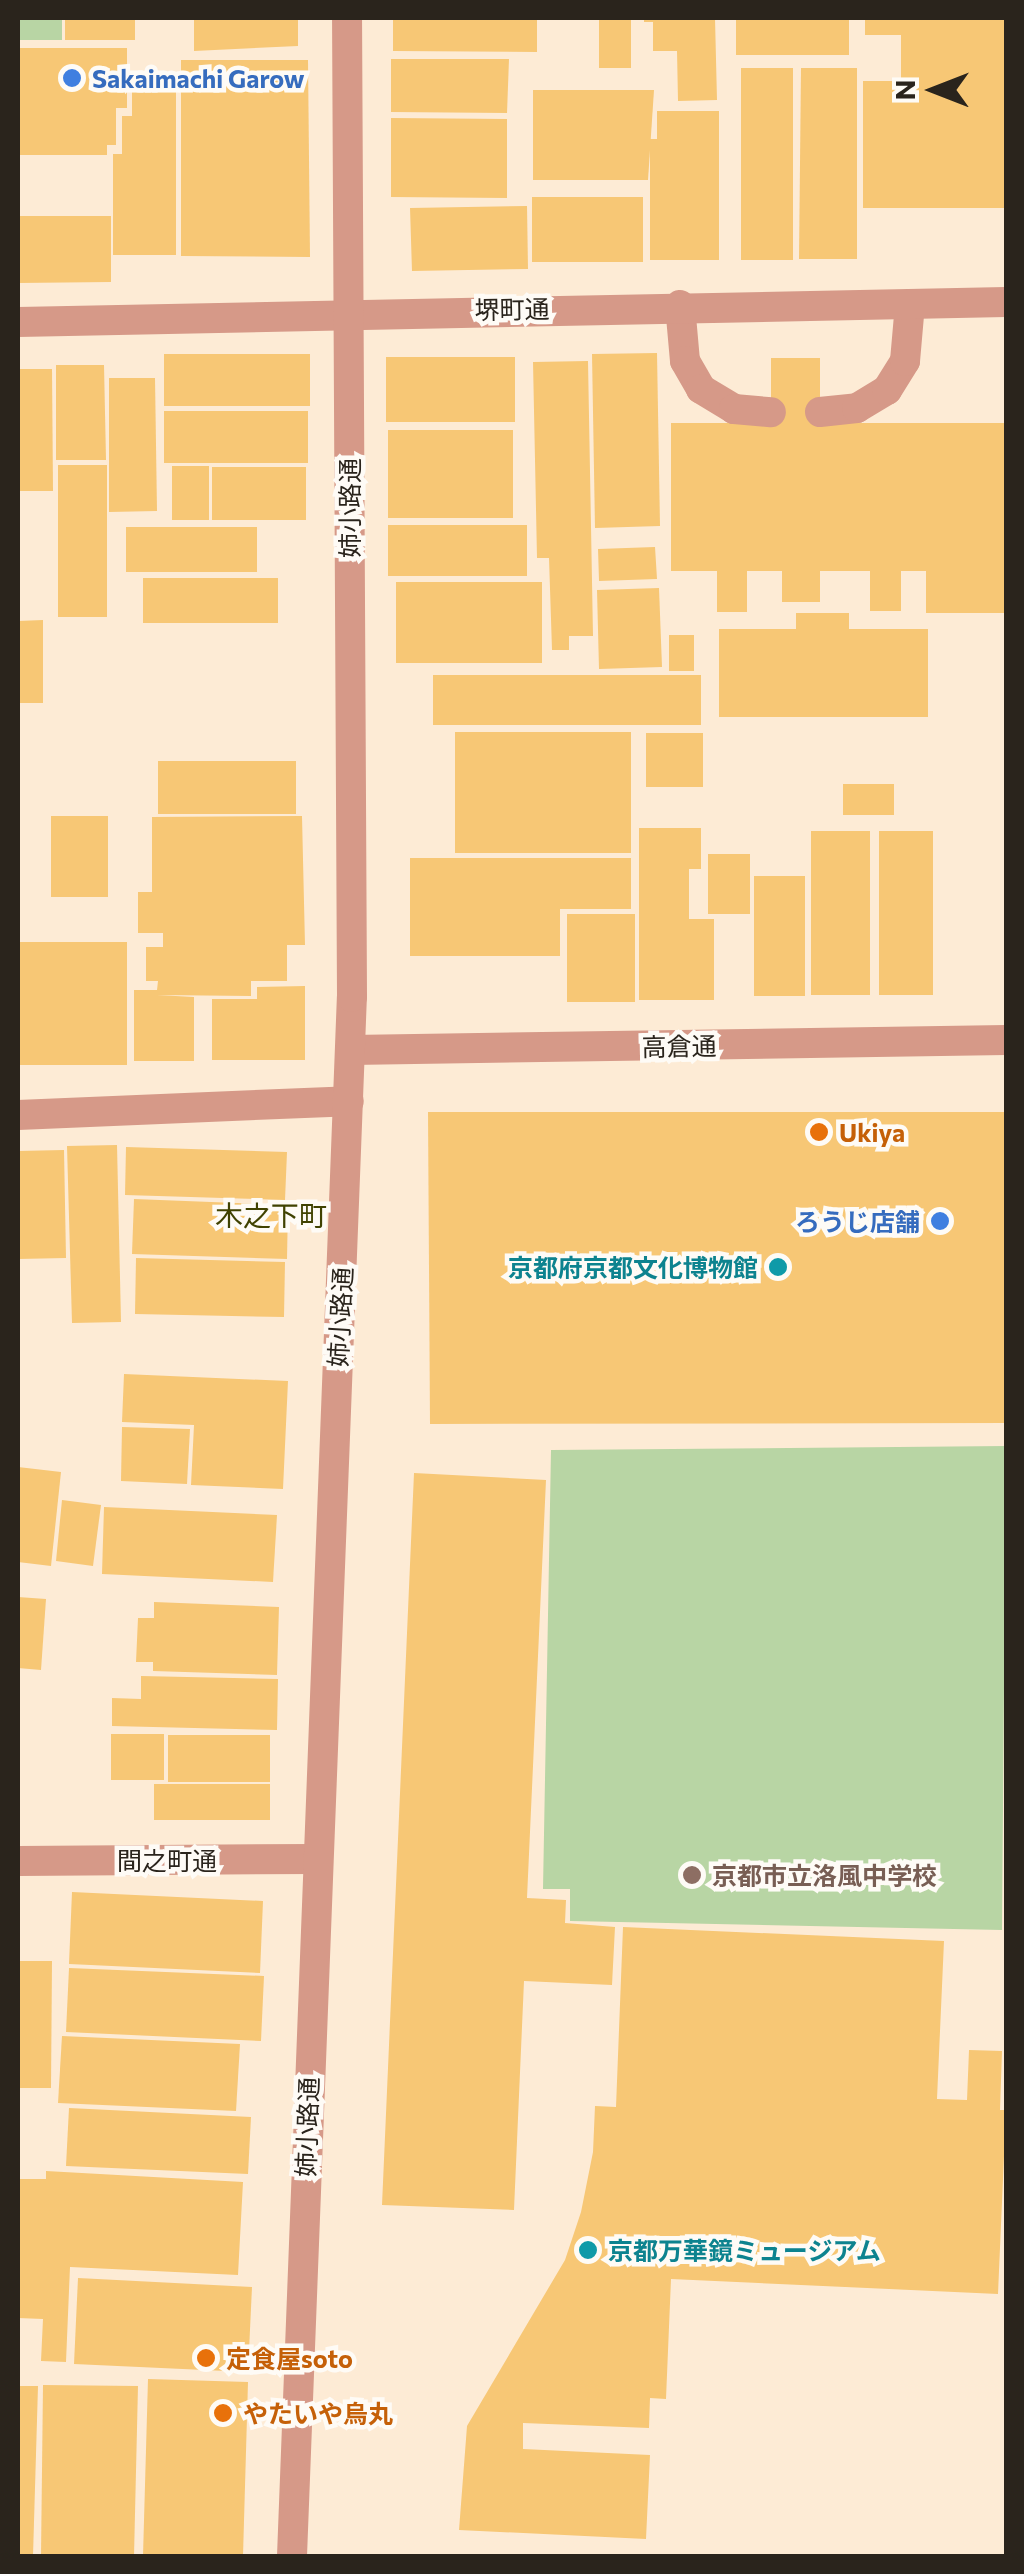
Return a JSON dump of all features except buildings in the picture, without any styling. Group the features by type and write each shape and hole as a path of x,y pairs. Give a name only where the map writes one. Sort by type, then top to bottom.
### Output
{"street":[{"name":"姉小路通","path":"292,2556 316,1860 349,1101 346,18"},
{"name":"堺町通","path":"18,322 680,305 1006,302"},
{"path":"820,412 857,408 888,390 905,361 910,304"},
{"path":"680,305 685,361 701,389 734,409 772,412"},
{"name":"高倉通","path":"350,1050 1006,1040"},
{"path":"18,1115 349,1101"},
{"name":"間之町通","path":"18,1862 316,1860"}],"green space":[{"path":"18,18 62,18 62,40 18,40"},
{"path":"1006,1446 1002,1930 570,1921 570,1889 543,1889 551,1450"}],"place":[{"name":"Sakaimachi Garow","path":"72,78"},
{"name":"Ukiya","path":"819,1132"},
{"name":"ろうじ店舗","path":"940,1221"},
{"name":"京都府京都文化博物館","path":"778,1267"},
{"name":"京都市立洛風中学校","path":"692,1875"},
{"name":"京都万華鏡ミュージアム","path":"588,2250"},
{"name":"定食屋soto","path":"206,2358"},
{"name":"やたいや烏丸","path":"223,2413"}],"district":[{"name":"木之下町","path":"271,1215"}]}
